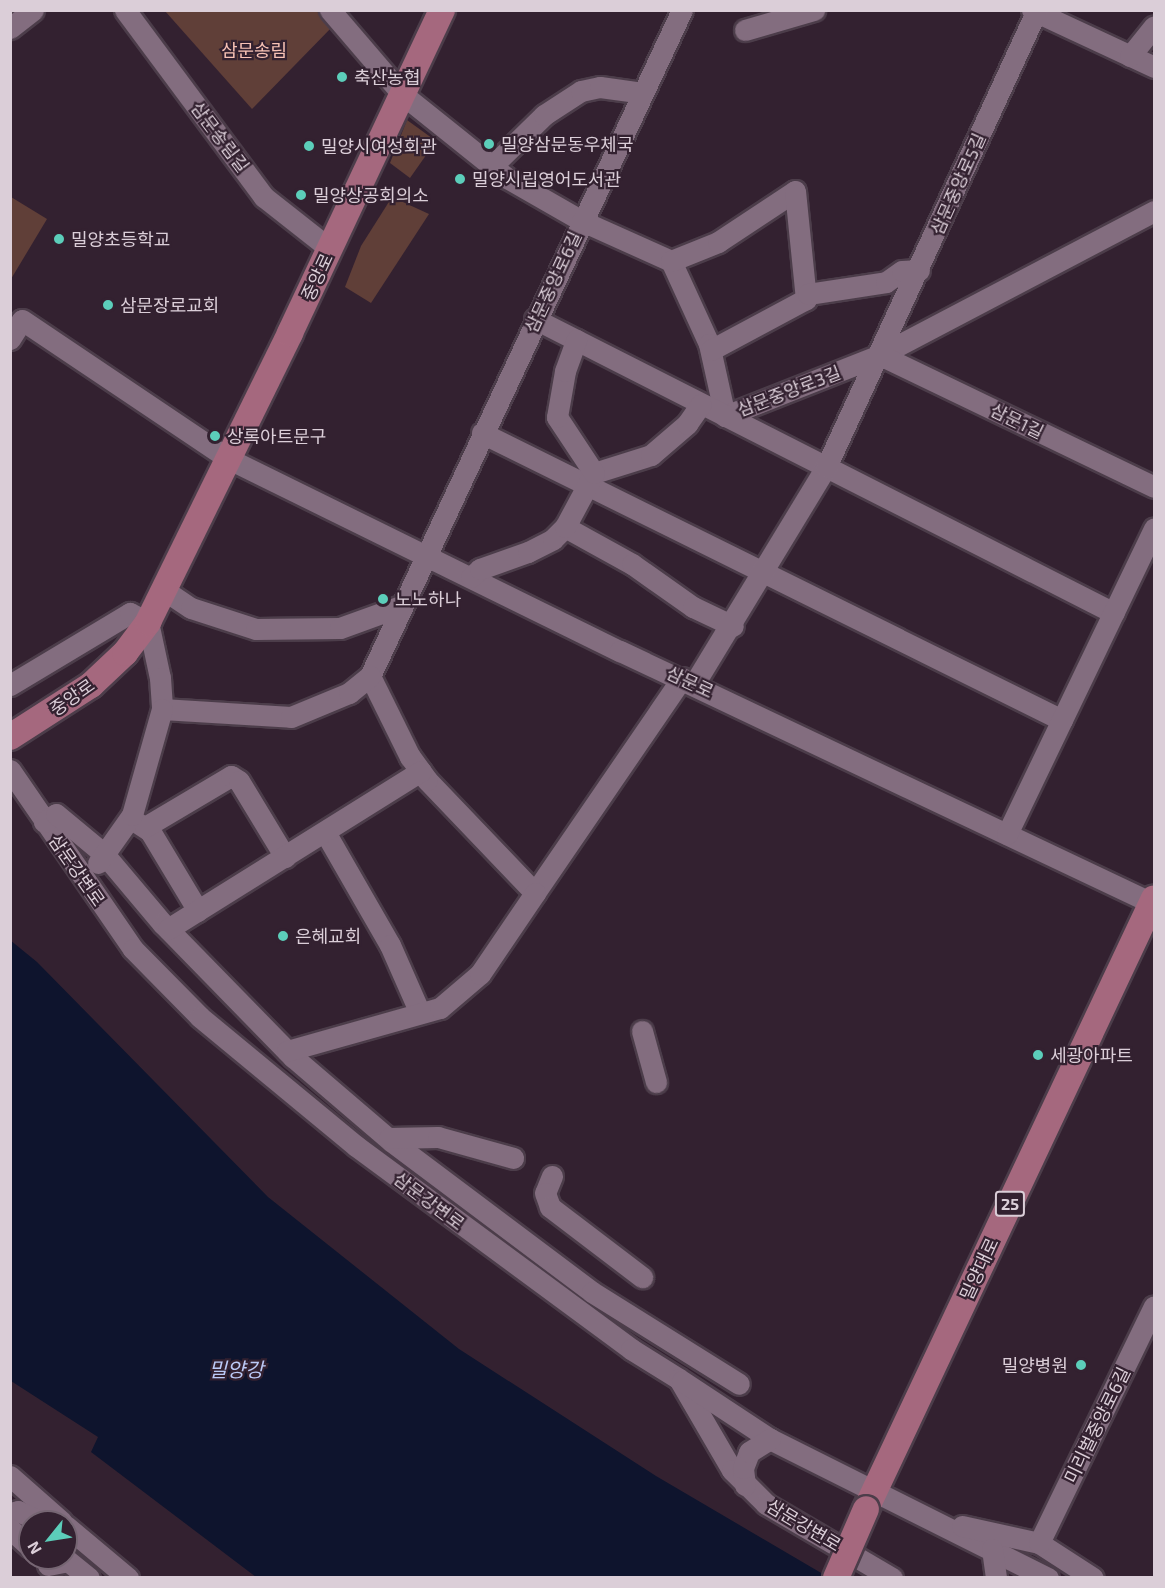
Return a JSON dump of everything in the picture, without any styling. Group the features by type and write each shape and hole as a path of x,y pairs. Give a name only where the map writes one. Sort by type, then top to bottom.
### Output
{"main road":[{"name":"중앙로","path":"11,737 91,685 125,653 148,622 330,249 442,10"},
{"name":"밀양대로","path":"836,1578 870,1500 1154,902"}],"street":[{"path":"10,28 33,10"},
{"name":"삼문송림길","path":"125,10 264,197 330,249"},
{"path":"330,10 402,94 492,166 582,221 671,261 718,242 795,191 808,294 806,299 711,350"},
{"name":"삼문중앙로6길","path":"369,676 424,554 682,10"},
{"path":"745,30 814,10"},
{"path":"1034,11 1155,67"},
{"name":"삼문중앙로5길","path":"287,1051 440,1008 480,974 535,893 688,681 732,626 826,467 919,270 1034,11"},
{"path":"1130,56 1155,26"},
{"path":"492,166 544,115 581,91 600,87 643,93"},
{"name":"삼문중앙로3길","path":"671,261 711,350 725,416 880,355 1155,212"},
{"path":"808,294 886,282 902,271 919,270"},
{"path":"535,319 1114,613"},
{"path":"10,339 22,320 229,459"},
{"path":"576,340 565,371 557,417 591,480"},
{"name":"삼문1길","path":"880,355 1155,487"},
{"path":"471,577 480,568 528,552 554,538 565,527 591,480 651,456 687,424 701,404"},
{"path":"482,433 591,480 763,575 1062,720"},
{"name":"삼문로","path":"229,459 1007,834 1154,902"},
{"path":"565,527 632,564 693,607 732,626"},
{"path":"1007,834 1114,613 1148,554 1155,529"},
{"path":"164,590 190,608 256,629 340,628 401,606"},
{"path":"10,685 130,613 148,622 160,678 162,709 137,823 198,911"},
{"path":"162,709 291,717 349,693 369,676 421,771 535,893"},
{"name":"삼문강변로","path":"10,770 133,949 200,1017 272,1080 459,1224 679,1379 718,1450 745,1485 766,1504 892,1578"},
{"path":"168,929 421,771"},
{"path":"101,858 137,823 231,776 239,781 285,857"},
{"path":"44,822 56,814 287,1051 389,1138 592,1292 739,1384"},
{"path":"325,832 390,945 420,1013"},
{"path":"642,1031 656,1082"},
{"path":"389,1138 438,1137 513,1158"},
{"path":"552,1176 545,1193 550,1207 642,1277"},
{"name":"미리벌중앙로6길","path":"1039,1544 1154,1307"},
{"path":"679,1379 770,1439 870,1500 940,1524 1048,1578"},
{"path":"745,1485 743,1468 749,1452 770,1439"},
{"path":"10,1476 48,1510"},
{"path":"940,1524 975,1527 1039,1544 1093,1578"},
{"path":"78,1536 128,1578"},
{"path":"992,1549 996,1578"}],"green space":[{"name":"삼문송림","path":"165,11 320,11 333,26 252,109"},
{"path":"407,120 436,141 410,178 390,163"},
{"path":"11,197 47,219 11,279"},
{"path":"392,197 429,214 371,303 345,287 361,246"}],"water":[{"name":"밀양강","path":"10,940 37,962 268,1197 459,1349 656,1476 828,1577 256,1577 91,1452 98,1437 11,1381"}],"place":[{"name":"축산농협","path":"342,77"},
{"name":"밀양삼문동우체국","path":"489,144"},
{"name":"밀양시여성회관","path":"309,146"},
{"name":"밀양시립영어도서관","path":"460,179"},
{"name":"밀양상공회의소","path":"301,195"},
{"name":"밀양초등학교","path":"59,239"},
{"name":"삼문장로교회","path":"108,305"},
{"name":"상록아트문구","path":"215,436"},
{"name":"노노하나","path":"383,599"},
{"name":"은혜교회","path":"283,936"},
{"name":"세광아파트","path":"1038,1055"},
{"name":"밀양병원","path":"1081,1365"}]}
